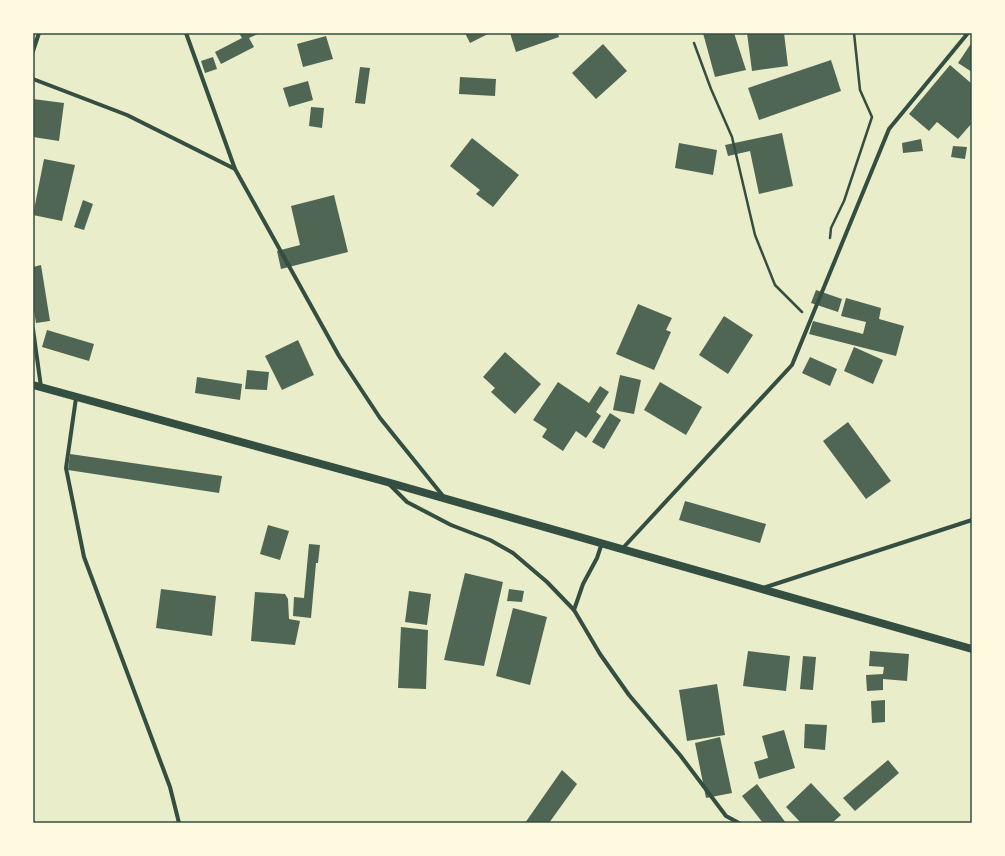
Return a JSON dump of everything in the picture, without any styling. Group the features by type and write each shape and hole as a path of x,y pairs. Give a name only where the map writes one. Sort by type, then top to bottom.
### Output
{"main road":[{"path":"33,385 387,482 445,500 602,543 972,649"}],"street":[{"path":"33,51 39,33"},
{"path":"186,33 235,169 339,356 380,418 445,500"},
{"path":"622,549 792,365 889,129 968,33"},
{"path":"33,79 127,115 235,169"},
{"path":"33,329 41,388"},
{"path":"76,398 66,468 84,557 170,787 178,823"},
{"path":"387,482 407,502 451,525 490,540 512,553 547,582 574,610 600,654 629,696 680,755 726,816 739,823"},
{"path":"762,589 972,520"},
{"path":"574,610 583,584 597,558 602,543"}],"path":[{"path":"829,242 831,228 844,201 872,117 860,90 854,33"},
{"path":"694,43 711,89 732,137 755,235 772,278 775,285 803,313"},
{"path":"806,306 803,313 806,330"}],"building":[{"path":"239,33 260,33 249,38 254,47 221,64 215,52 242,38"},
{"path":"465,33 490,33 470,43"},
{"path":"510,33 558,33 559,37 516,52"},
{"path":"703,33 734,33 746,70 715,77"},
{"path":"747,33 784,33 788,66 752,71"},
{"path":"326,36 333,59 303,67 297,44"},
{"path":"972,42 972,72 958,63"},
{"path":"603,44 627,71 596,99 572,73"},
{"path":"213,57 217,69 205,73 201,61"},
{"path":"831,60 841,91 759,120 748,88"},
{"path":"950,65 972,84 972,119 970,121 972,123 958,139 937,122 929,131 909,114"},
{"path":"360,67 370,68 365,104 355,103"},
{"path":"460,77 496,79 495,96 459,94"},
{"path":"308,81 313,100 289,107 283,88"},
{"path":"33,99 64,103 59,141 33,137"},
{"path":"311,107 324,108 322,128 309,126"},
{"path":"782,133 793,186 759,194 750,151 728,156 725,145"},
{"path":"472,138 519,175 493,207 476,194 480,190 450,166"},
{"path":"921,139 923,151 903,153 902,143"},
{"path":"679,143 717,150 713,175 675,168"},
{"path":"953,146 967,147 965,159 951,157"},
{"path":"44,159 75,165 62,221 33,215"},
{"path":"334,195 348,252 281,269 277,251 300,245 291,206"},
{"path":"83,200 93,204 84,230 74,227"},
{"path":"41,265 50,321 36,323 33,304 33,267"},
{"path":"816,290 842,299 838,312 811,303"},
{"path":"846,298 881,308 879,319 904,326 896,356 809,334 813,321 863,334 866,322 841,316"},
{"path":"638,304 672,318 666,330 671,332 654,370 616,354"},
{"path":"724,316 753,335 728,374 699,355"},
{"path":"47,330 94,344 89,361 42,347"},
{"path":"298,340 314,375 282,390 265,356"},
{"path":"854,347 883,360 873,384 844,371"},
{"path":"505,352 541,384 515,414 491,392 495,388 483,377"},
{"path":"810,357 837,369 830,386 802,373"},
{"path":"247,370 269,372 267,390 245,389"},
{"path":"620,375 641,380 634,414 613,410"},
{"path":"197,377 242,384 240,400 195,393"},
{"path":"558,382 589,403 600,386 609,392 596,412 601,416 586,438 576,431 563,451 542,437 547,429 533,420"},
{"path":"660,382 702,407 686,435 644,410"},
{"path":"610,413 621,420 604,449 592,442"},
{"path":"848,422 891,481 866,499 823,441"},
{"path":"70,454 222,476 219,493 68,470"},
{"path":"685,501 766,524 760,543 679,520"},
{"path":"268,525 289,531 280,560 260,554"},
{"path":"309,544 320,545 318,563 316,563 311,618 293,616 294,597 304,598"},
{"path":"465,573 503,582 484,666 444,660"},
{"path":"161,589 216,596 212,636 156,628"},
{"path":"509,589 524,591 522,602 507,601"},
{"path":"409,591 431,594 427,625 405,622"},
{"path":"255,592 285,594 288,599 289,619 300,621 295,645 251,641"},
{"path":"513,608 547,617 530,685 496,676"},
{"path":"401,627 428,630 426,689 398,688"},
{"path":"748,651 790,656 786,691 743,686"},
{"path":"870,651 909,654 907,681 883,679 883,690 867,691 866,675 883,674 884,667 869,666"},
{"path":"803,656 816,657 813,690 800,689"},
{"path":"717,684 725,735 687,741 679,690"},
{"path":"885,700 885,722 872,723 871,701"},
{"path":"805,724 827,725 825,750 804,748"},
{"path":"784,730 795,768 759,779 754,762 768,758 762,736"},
{"path":"720,737 732,793 706,798 695,743"},
{"path":"888,760 899,773 855,811 843,798"},
{"path":"562,770 577,784 549,823 525,823"},
{"path":"811,783 841,815 832,823 801,823 786,807"},
{"path":"757,784 786,823 763,823 742,796"}]}
